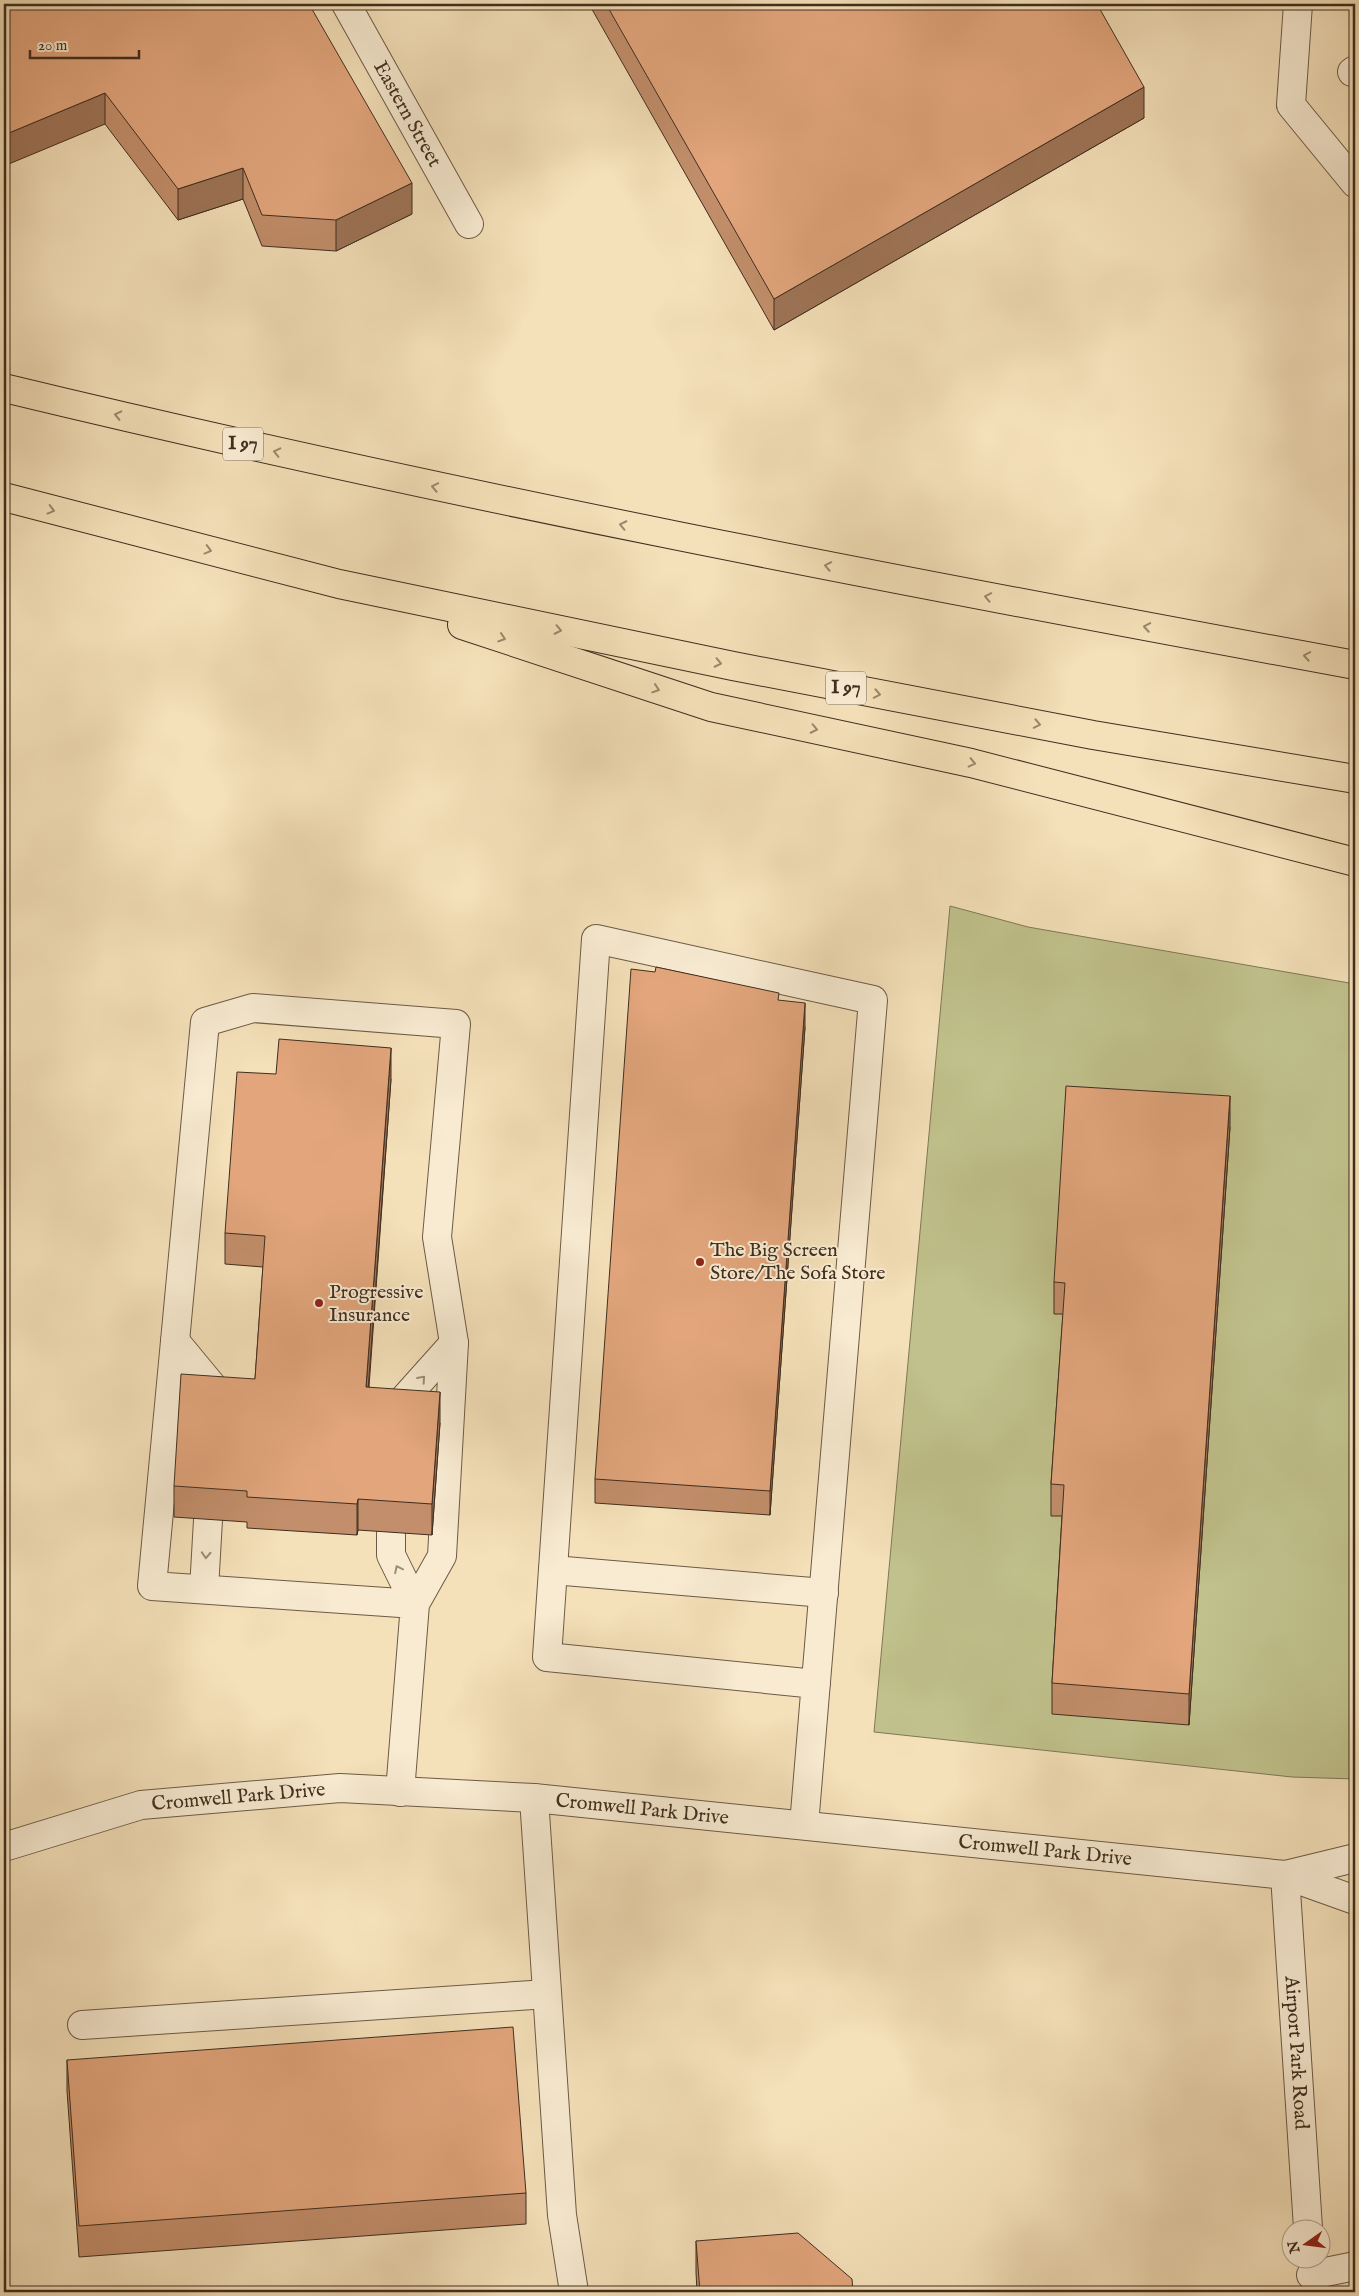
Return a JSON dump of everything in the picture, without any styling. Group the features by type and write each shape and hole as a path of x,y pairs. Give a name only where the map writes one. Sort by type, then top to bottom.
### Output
{"highway":[{"name":"I 97","path":"4,388 376,475 746,550 1355,665"},
{"name":"I 97","path":"4,497 339,584 733,666 1093,735 1355,779"},
{"path":"339,584 711,707 971,763 1355,862"}],"street":[{"name":"Eastern Street","path":"346,4 470,224"},
{"path":"1298,4 1291,105 1355,183"},
{"path":"804,1825 824,1593 873,1000 596,940 547,1657 816,1684"},
{"path":"400,1792 415,1604 442,1556 454,1342 437,1238 456,1024 253,1008 205,1022 152,1586 415,1604"},
{"path":"175,1341 218,1394 217,1408"},
{"path":"401,1420 403,1400 454,1342"},
{"path":"204,1590 208,1520"},
{"path":"391,1532 391,1555 415,1604"},
{"path":"553,1570 824,1593"},
{"name":"Cromwell Park Drive","path":"4,1847 141,1805 340,1788 534,1798 1285,1875 1355,1900"},
{"path":"534,1798 562,2215 574,2292"},
{"name":"Cromwell Park Drive","path":"1285,1875 1355,1858"},
{"name":"Airport Park Road","path":"1285,1875 1307,2218"},
{"path":"82,2025 547,1994"},
{"path":"1311,2275 1355,2266"}],"green space":[{"path":"950,906 1028,927 1355,984 1355,1779 1292,1777 874,1732"}],"building":[{"path":"4,4 309,4 412,183 336,220 262,215 243,168 178,189 105,93 4,135"},
{"path":"606,4 1097,4 1144,87 774,299"},
{"name":"The Big Screen Store/The Sofa Store","path":"656,967 779,993 778,1000 805,1003 770,1491 595,1479 631,969 655,972"},
{"name":"Progressive Insurance","path":"279,1039 391,1048 366,1387 440,1392 432,1504 358,1499 357,1504 247,1497 247,1491 174,1486 181,1374 255,1379 265,1236 225,1233 237,1072 276,1074"},
{"path":"1066,1086 1230,1096 1189,1694 1052,1683 1064,1485 1051,1484 1065,1283 1054,1282"},
{"path":"513,2027 526,2193 79,2226 67,2060"},
{"path":"798,2233 852,2279 853,2292 700,2292 696,2241"}],"place":[{"name":"The Big Screen Store/The Sofa Store","path":"700,1262"},
{"name":"Progressive Insurance","path":"319,1303"}]}
